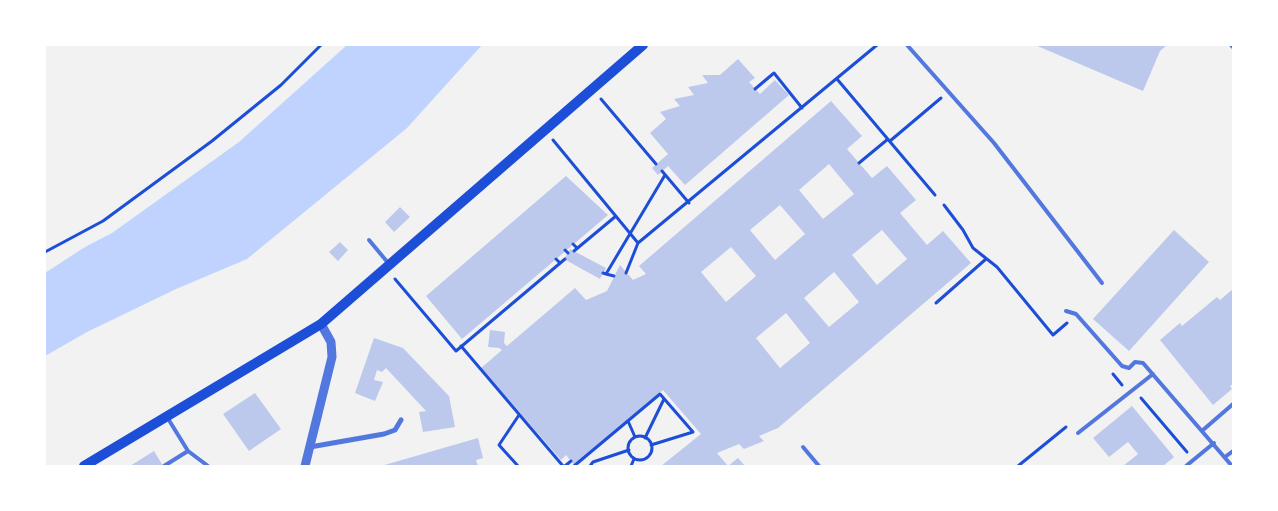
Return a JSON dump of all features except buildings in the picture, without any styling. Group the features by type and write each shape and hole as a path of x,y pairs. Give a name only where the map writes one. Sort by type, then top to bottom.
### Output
{"main road":[{"path":"84,466 321,324 643,45"}],"street":[{"path":"305,466 332,357 331,342 321,324"},
{"path":"310,447 384,434 395,430 401,420"}],"lane":[{"path":"907,45 994,143 1102,283"},
{"path":"369,240 387,266"},
{"path":"1066,311 1076,314 1122,366 1129,368 1135,362 1143,363 1203,430 1232,466"},
{"path":"1078,433 1153,374"},
{"path":"1203,430 1233,404"},
{"path":"167,417 188,451 208,466"},
{"path":"1186,466 1214,443"},
{"path":"803,447 819,466"},
{"path":"164,466 188,451"},
{"path":"1225,457 1233,451"}],"path":[{"path":"45,252 103,221 212,141 281,85 321,45"},
{"path":"626,272 638,244 689,204 877,45"},
{"path":"755,89 774,73 802,108"},
{"path":"837,79 935,195"},
{"path":"592,89 656,164"},
{"path":"859,163 945,94"},
{"path":"544,129 638,244"},
{"path":"614,276 605,274 663,173 689,204"},
{"path":"944,205 963,230 972,248 997,267 1053,335 1069,321"},
{"path":"573,244 575,250 616,216"},
{"path":"556,259 560,263"},
{"path":"387,266 456,351 565,259"},
{"path":"936,302 986,259"},
{"path":"461,346 564,466 571,461"},
{"path":"1110,370 1121,384 1134,390 1194,460"},
{"path":"574,466 660,394 693,432 652,446"},
{"path":"645,438 664,399"},
{"path":"518,466 499,444 519,415"},
{"path":"628,421 635,437"},
{"path":"1018,466 1066,427"},
{"path":"635,437 645,438 652,446"},
{"path":"628,450 630,442 635,437"},
{"path":"634,458 646,458 651,452 652,446"},
{"path":"628,450 634,458"},
{"path":"590,466 593,462 628,450"},
{"path":"631,466 634,458"}],"water":[{"path":"347,45 482,45 407,128 247,259 176,289 87,332 45,356 45,273 85,247 112,233 239,142"}]}
